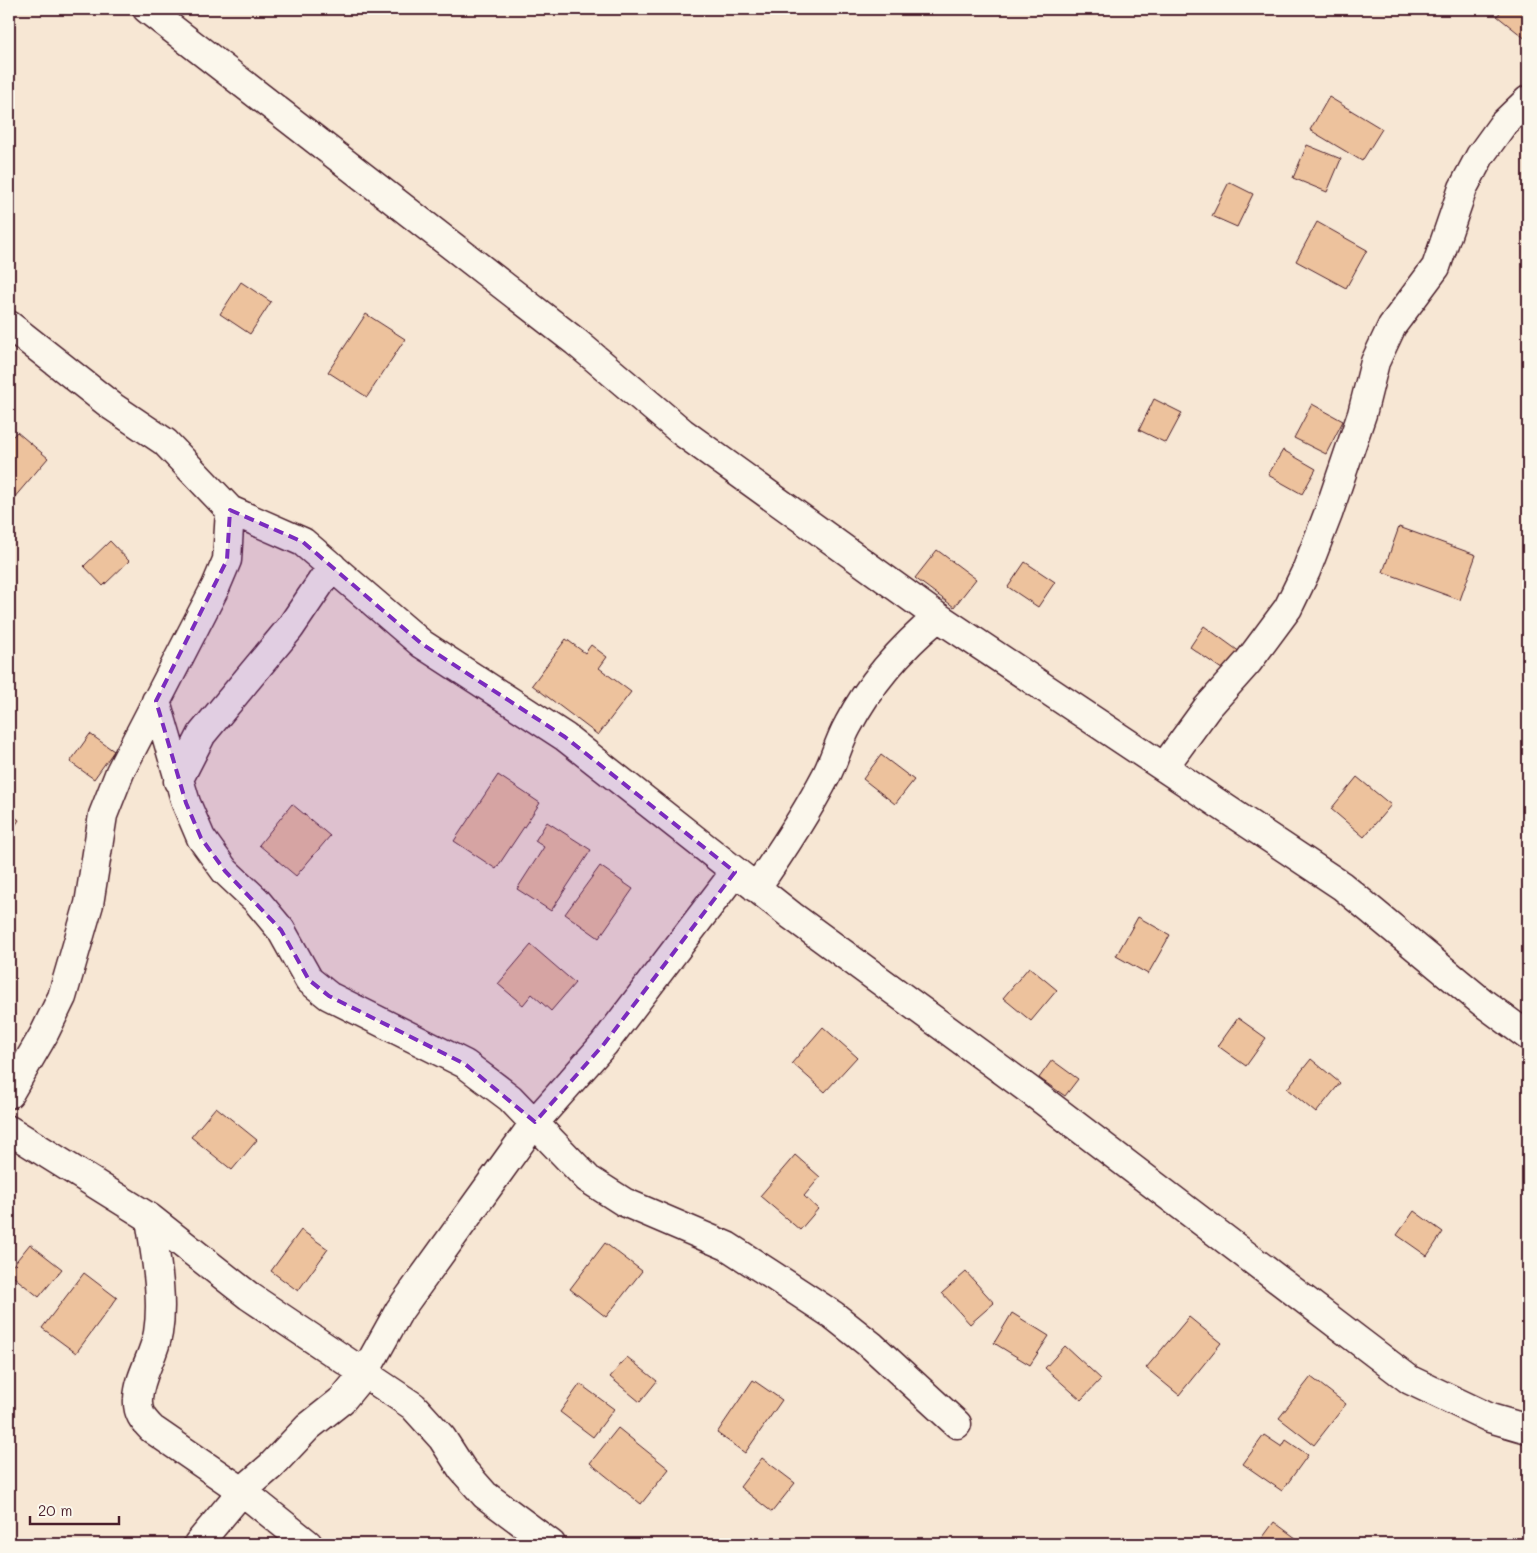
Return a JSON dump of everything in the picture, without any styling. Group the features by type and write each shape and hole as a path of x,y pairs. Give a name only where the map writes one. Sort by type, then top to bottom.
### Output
{"street":[{"path":"147,9 576,342 682,432 938,617 1342,886 1482,1002 1528,1036"},
{"path":"1164,767 1207,708 1248,662 1288,608 1306,571 1328,514 1362,414 1375,362 1392,326 1436,267 1464,188 1480,156 1503,124 1528,100"},
{"path":"9,325 113,407 165,442 230,510 303,542 422,644 565,737 756,888 1040,1098 1410,1380 1490,1418 1528,1429"},
{"path":"9,1094 44,1034 62,997 89,904 103,814 120,772 216,586 227,560 230,510"},
{"path":"178,781 202,734 290,628 332,566"},
{"path":"756,888 792,838 827,773 848,725 874,684 908,642 938,617"},
{"path":"156,701 178,781 201,838 224,871 256,900 281,930 309,980 329,996 466,1064 510,1098 588,1179 624,1202 727,1246 832,1315 872,1346 957,1424"},
{"path":"198,1544 242,1491 271,1466 308,1427 342,1400 365,1372 399,1310 535,1122 604,1044 735,872"},
{"path":"9,1130 150,1218 249,1296 413,1406 442,1438 462,1469 485,1495 551,1544"},
{"path":"150,1218 159,1296 158,1334 142,1378 138,1400 140,1417 152,1429 242,1491 308,1544"}],"highlighted area":[{"path":"230,510 303,542 422,644 565,737 735,872 604,1044 535,1122 465,1064 329,996 309,980 281,930 225,871 201,838 186,803 156,701 227,560"}],"building":[{"path":"1503,9 1528,9 1527,40 1497,16"},
{"path":"1329,97 1382,129 1362,161 1310,130"},
{"path":"1307,145 1341,159 1327,192 1293,178"},
{"path":"1229,182 1253,194 1237,227 1212,216"},
{"path":"1317,222 1367,250 1346,288 1296,261"},
{"path":"241,282 271,302 250,334 220,314"},
{"path":"366,314 405,339 367,397 328,372"},
{"path":"1154,399 1182,413 1166,443 1139,430"},
{"path":"1312,404 1343,421 1326,454 1294,438"},
{"path":"17,432 48,458 13,499 9,496 9,435 12,437"},
{"path":"1283,450 1316,469 1302,494 1268,475"},
{"path":"1399,527 1476,555 1460,600 1383,572"},
{"path":"110,541 129,561 103,586 84,566"},
{"path":"937,550 976,579 954,607 915,578"},
{"path":"1025,562 1055,582 1038,607 1008,587"},
{"path":"1204,626 1240,652 1226,672 1190,647"},
{"path":"566,639 585,653 591,645 607,657 599,668 631,692 598,735 532,685"},
{"path":"90,734 114,751 94,779 70,762"},
{"path":"881,755 914,780 895,804 863,779"},
{"path":"498,775 540,803 496,869 454,841"},
{"path":"1357,777 1391,805 1364,837 1331,809"},
{"path":"292,804 330,836 296,876 259,845"},
{"path":"9,813 19,820 9,835"},
{"path":"547,822 591,850 551,911 517,889 544,847 535,841"},
{"path":"600,866 633,889 599,938 565,914"},
{"path":"1138,917 1170,935 1148,974 1116,956"},
{"path":"531,945 575,983 551,1011 532,994 523,1005 498,984"},
{"path":"1029,967 1057,990 1031,1021 1003,998"},
{"path":"1238,1018 1266,1038 1246,1066 1218,1046"},
{"path":"823,1027 857,1057 825,1092 792,1063"},
{"path":"1311,1059 1340,1083 1316,1113 1287,1089"},
{"path":"1052,1060 1078,1079 1065,1096 1039,1078"},
{"path":"216,1107 257,1140 232,1170 191,1137"},
{"path":"795,1155 820,1177 804,1196 818,1209 800,1230 760,1196"},
{"path":"1414,1211 1443,1232 1427,1256 1397,1235"},
{"path":"301,1230 328,1249 298,1291 271,1271"},
{"path":"605,1243 642,1271 606,1317 570,1289"},
{"path":"30,1244 62,1269 39,1297 9,1273 9,1270"},
{"path":"966,1272 994,1303 970,1324 942,1293"},
{"path":"84,1273 117,1298 76,1353 42,1328"},
{"path":"1012,1313 1049,1336 1030,1365 994,1343"},
{"path":"1189,1317 1221,1343 1179,1395 1146,1368"},
{"path":"1065,1346 1101,1379 1081,1400 1045,1368"},
{"path":"627,1357 657,1381 640,1402 610,1377"},
{"path":"1311,1377 1346,1404 1314,1445 1279,1418"},
{"path":"753,1380 782,1400 745,1453 717,1433"},
{"path":"580,1384 614,1409 593,1437 560,1412"},
{"path":"618,1428 669,1469 641,1504 590,1463"},
{"path":"1264,1435 1282,1447 1286,1440 1308,1455 1282,1491 1243,1464"},
{"path":"762,1458 795,1483 772,1512 740,1487"},
{"path":"1274,1522 1304,1544 1258,1544"}]}
